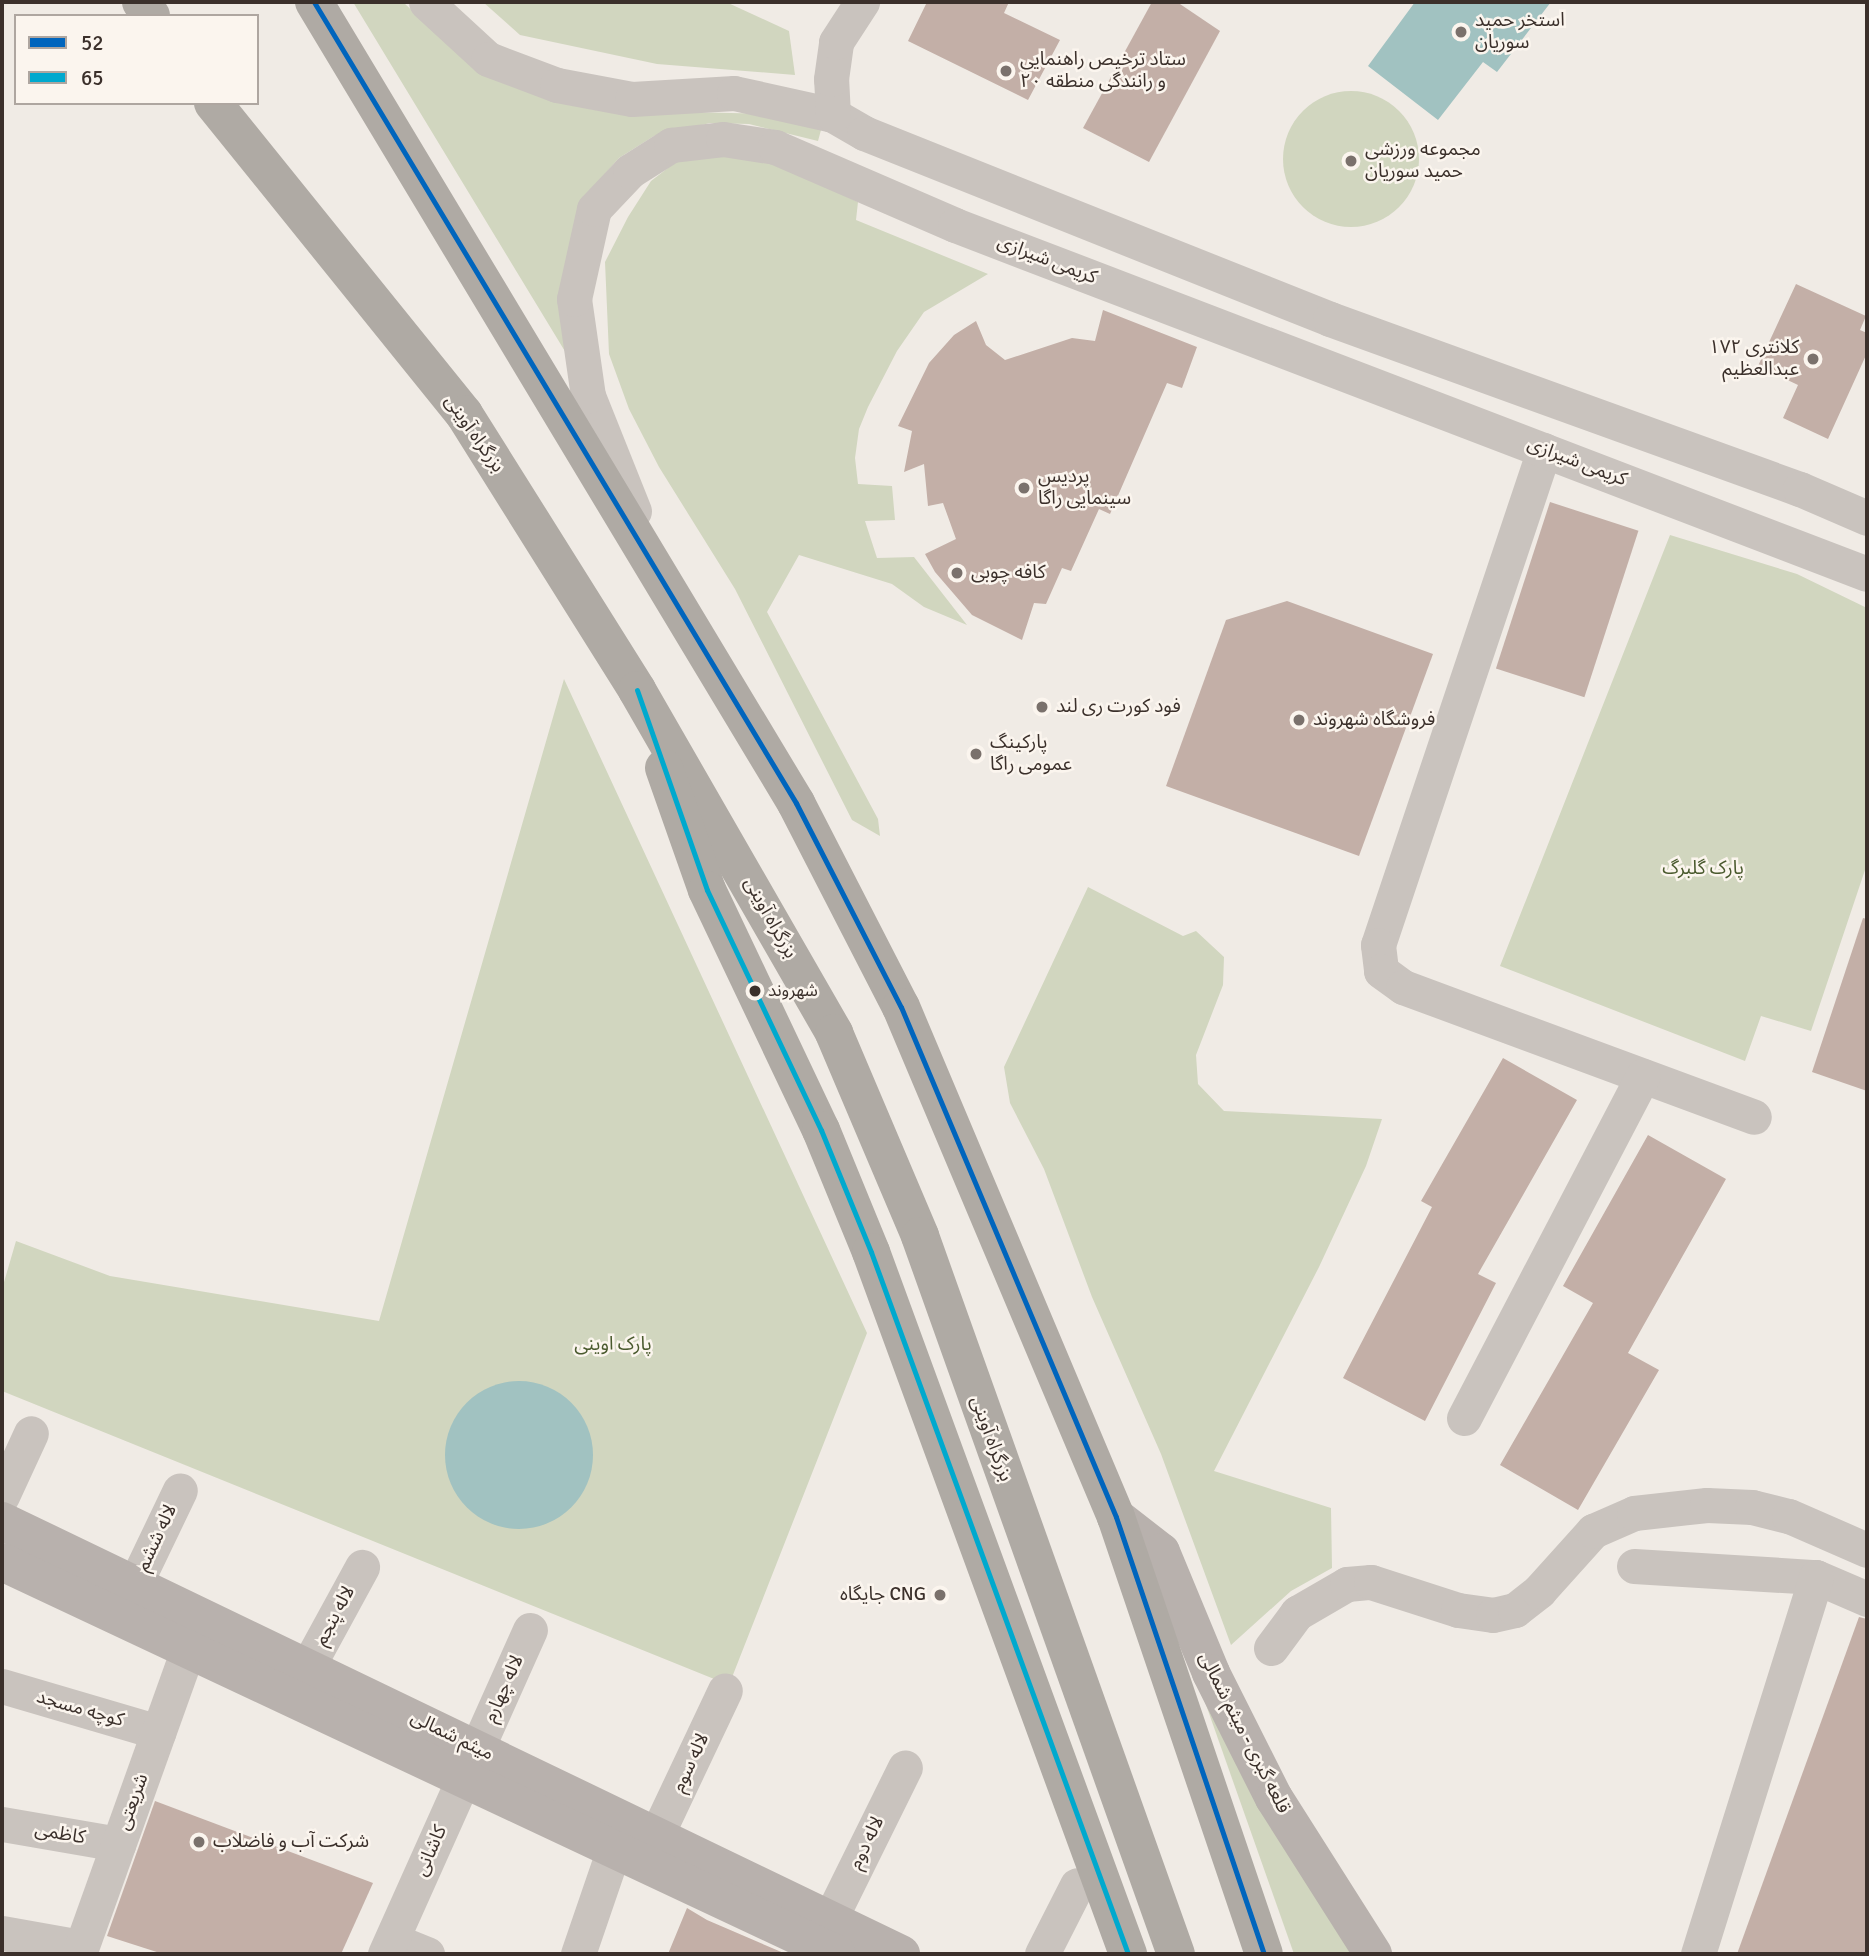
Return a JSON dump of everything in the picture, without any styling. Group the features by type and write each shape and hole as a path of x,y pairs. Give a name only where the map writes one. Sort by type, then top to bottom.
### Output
{"highway":[{"path":"314,2 796,803 901,1007 1116,1517 1264,1954"},
{"name":"بزرگراه آوینی","path":"215,105 464,415 637,690 839,1046 920,1236 1176,1954"},
{"path":"637,690 707,890 821,1130 871,1252 1126,1953"}],"main road":[{"name":"قلعه گبری - میثم شمالی","path":"1116,1517 1161,1552 1211,1673 1274,1798 1373,1954"},
{"name":"میثم شمالی","path":"2,1521 134,1586 308,1666 613,1852 833,1937 901,1954"},
{"name":"میثم شمالی","path":"2,1562 188,1650 470,1765 656,1836 833,1937"}],"street":[{"path":"426,2 488,59 557,85 632,99 734,93 833,115 864,133 1330,319 1727,462 1867,518"},
{"path":"833,115 836,42 862,2"},
{"path":"843,176 864,133"},
{"name":"کریمی شیرازی","path":"657,570 588,396 574,299 594,209 630,171 671,145 723,139 775,147 955,225 1867,574"},
{"path":"1544,450 1378,944 1381,971 1404,987 1754,1117"},
{"path":"1709,512 1727,462"},
{"path":"1464,1418 1643,1076"},
{"path":"2,1496 31,1433"},
{"name":"لاله ششم","path":"134,1586 180,1490"},
{"path":"1271,1648 1297,1613 1347,1584 1371,1581 1458,1610 1493,1615 1515,1610 1539,1591 1593,1531 1634,1513 1707,1506 1752,1507 1789,1516 1867,1550"},
{"path":"1634,1566 1816,1577 1867,1599"},
{"name":"لاله پنجم","path":"308,1666 362,1567"},
{"path":"1698,1954 1816,1577"},
{"name":"لاله چهارم","path":"470,1765 530,1630"},
{"name":"شریعتی","path":"80,1951 188,1650"},
{"name":"کوچه مسجد","path":"2,1686 158,1732"},
{"name":"لاله سوم","path":"656,1836 725,1690"},
{"name":"کاشانی","path":"389,1947 470,1765"},
{"name":"لاله دوم","path":"833,1937 905,1767"},
{"name":"کاظمی","path":"2,1824 118,1844"},
{"path":"578,1954 613,1852"},
{"path":"1042,1954 1077,1885"},
{"path":"2,1933 80,1951"},
{"path":"389,1947 427,1954"}],"green space":[{"path":"353,2 403,2 471,66 537,95 595,110 770,114 821,130 818,141 749,124 710,123 654,136 619,158 595,185 566,353"},
{"path":"483,2 726,2 789,31 795,75 657,64 520,35"},
{"name":"مجموعه ورزشی حمید سوریان","path":"1351,91 1377,96 1399,111 1414,133 1419,159 1414,185 1399,207 1377,222 1351,227 1325,222 1303,207 1288,185 1283,159 1288,133 1303,111 1325,96"},
{"path":"712,156 746,156 791,170 858,202 856,220 988,274 924,312 897,351 868,407 859,429 855,458 858,484 892,486 895,520 865,521 877,558 914,557 967,625 924,607 892,584 799,555 767,612 878,819 880,836 852,820 735,589 659,467 629,409 609,354 605,262 628,217 651,181 677,161"},
{"name":"پارک گلبرگ","path":"1670,535 1797,574 1867,608 1867,864 1811,1031 1761,1016 1745,1061 1500,966"},
{"name":"پارک اوینی","path":"564,679 867,1333 729,1685 2,1391 2,1289 16,1241 110,1276 379,1321"},
{"path":"1088,887 1183,936 1196,931 1224,957 1223,985 1196,1055 1198,1084 1224,1111 1382,1119 1366,1166 1319,1267 1214,1471 1331,1508 1332,1568 1291,1591 1231,1645 1161,1454 1092,1297 1044,1169 1010,1103 1004,1067"},
{"path":"1193,1668 1356,1954 1294,1954"}],"water":[{"name":"استخر حمید سوریان","path":"1415,2 1551,2 1497,72 1483,62 1438,120 1368,66"},
{"path":"519,1381 547,1386 572,1402 588,1427 593,1455 588,1483 572,1508 547,1524 519,1529 491,1524 466,1508 450,1483 445,1455 450,1427 466,1402 491,1386"}],"building":[{"name":"ستاد ترخیص راهنمایی و رانندگی منطقه ۲۰","path":"927,2 1009,2 1004,13 1060,40 1028,100 908,41"},
{"path":"1152,2 1177,2 1220,31 1149,162 1083,128"},
{"name":"کلانتری ۱۷۲ عبدالعظیم","path":"1796,284 1866,316 1860,330 1867,333 1867,353 1828,439 1783,418 1798,385 1758,366"},
{"name":"پردیس سینمایی راگا","path":"1103,310 1197,347 1182,388 1167,383 1110,514 1099,509 1071,571 1062,568 1046,604 1034,603 1022,640 972,615 935,572 925,554 956,539 943,503 928,506 924,464 904,472 912,431 898,426 929,363 954,335 976,321 986,345 1005,360 1072,338 1095,341"},
{"path":"1550,502 1638,531 1584,697 1496,668"},
{"name":"فروشگاه شهروند","path":"1287,601 1433,654 1359,856 1166,786 1226,620"},
{"path":"1863,918 1867,919 1867,1091 1812,1072"},
{"path":"1503,1058 1577,1100 1478,1274 1496,1283 1425,1421 1343,1378 1432,1207 1421,1201"},
{"path":"1648,1135 1726,1179 1628,1353 1659,1370 1578,1510 1500,1465 1593,1303 1563,1286"},
{"path":"1859,1617 1867,1619 1867,1954 1737,1954"},
{"name":"شرکت آب و فاضلاب","path":"155,1801 373,1883 341,1954 163,1954 107,1936"},
{"path":"687,1908 707,1920 786,1954 668,1954"}],"transit line":[{"name":"52","path":"314,2 796,803 901,1007 1116,1517 1264,1954"},
{"name":"65","path":"637,690 707,890 821,1130 871,1252 1128,1954"}],"place":[{"name":"استخر حمید سوریان","path":"1461,32"},
{"name":"ستاد ترخیص راهنمایی و رانندگی منطقه ۲۰","path":"1006,71"},
{"name":"مجموعه ورزشی حمید سوریان","path":"1351,161"},
{"name":"کلانتری ۱۷۲ عبدالعظیم","path":"1813,359"},
{"name":"پردیس سینمایی راگا","path":"1024,488"},
{"name":"کافه چوبی","path":"957,573"},
{"name":"فود کورت ری لند","path":"1042,707"},
{"name":"فروشگاه شهروند","path":"1299,720"},
{"name":"پارکینگ عمومی راگا","path":"976,754"},
{"name":"شهروند","path":"755,991"},
{"name":"جایگاه CNG","path":"940,1595"},
{"name":"شرکت آب و فاضلاب","path":"199,1842"}]}
